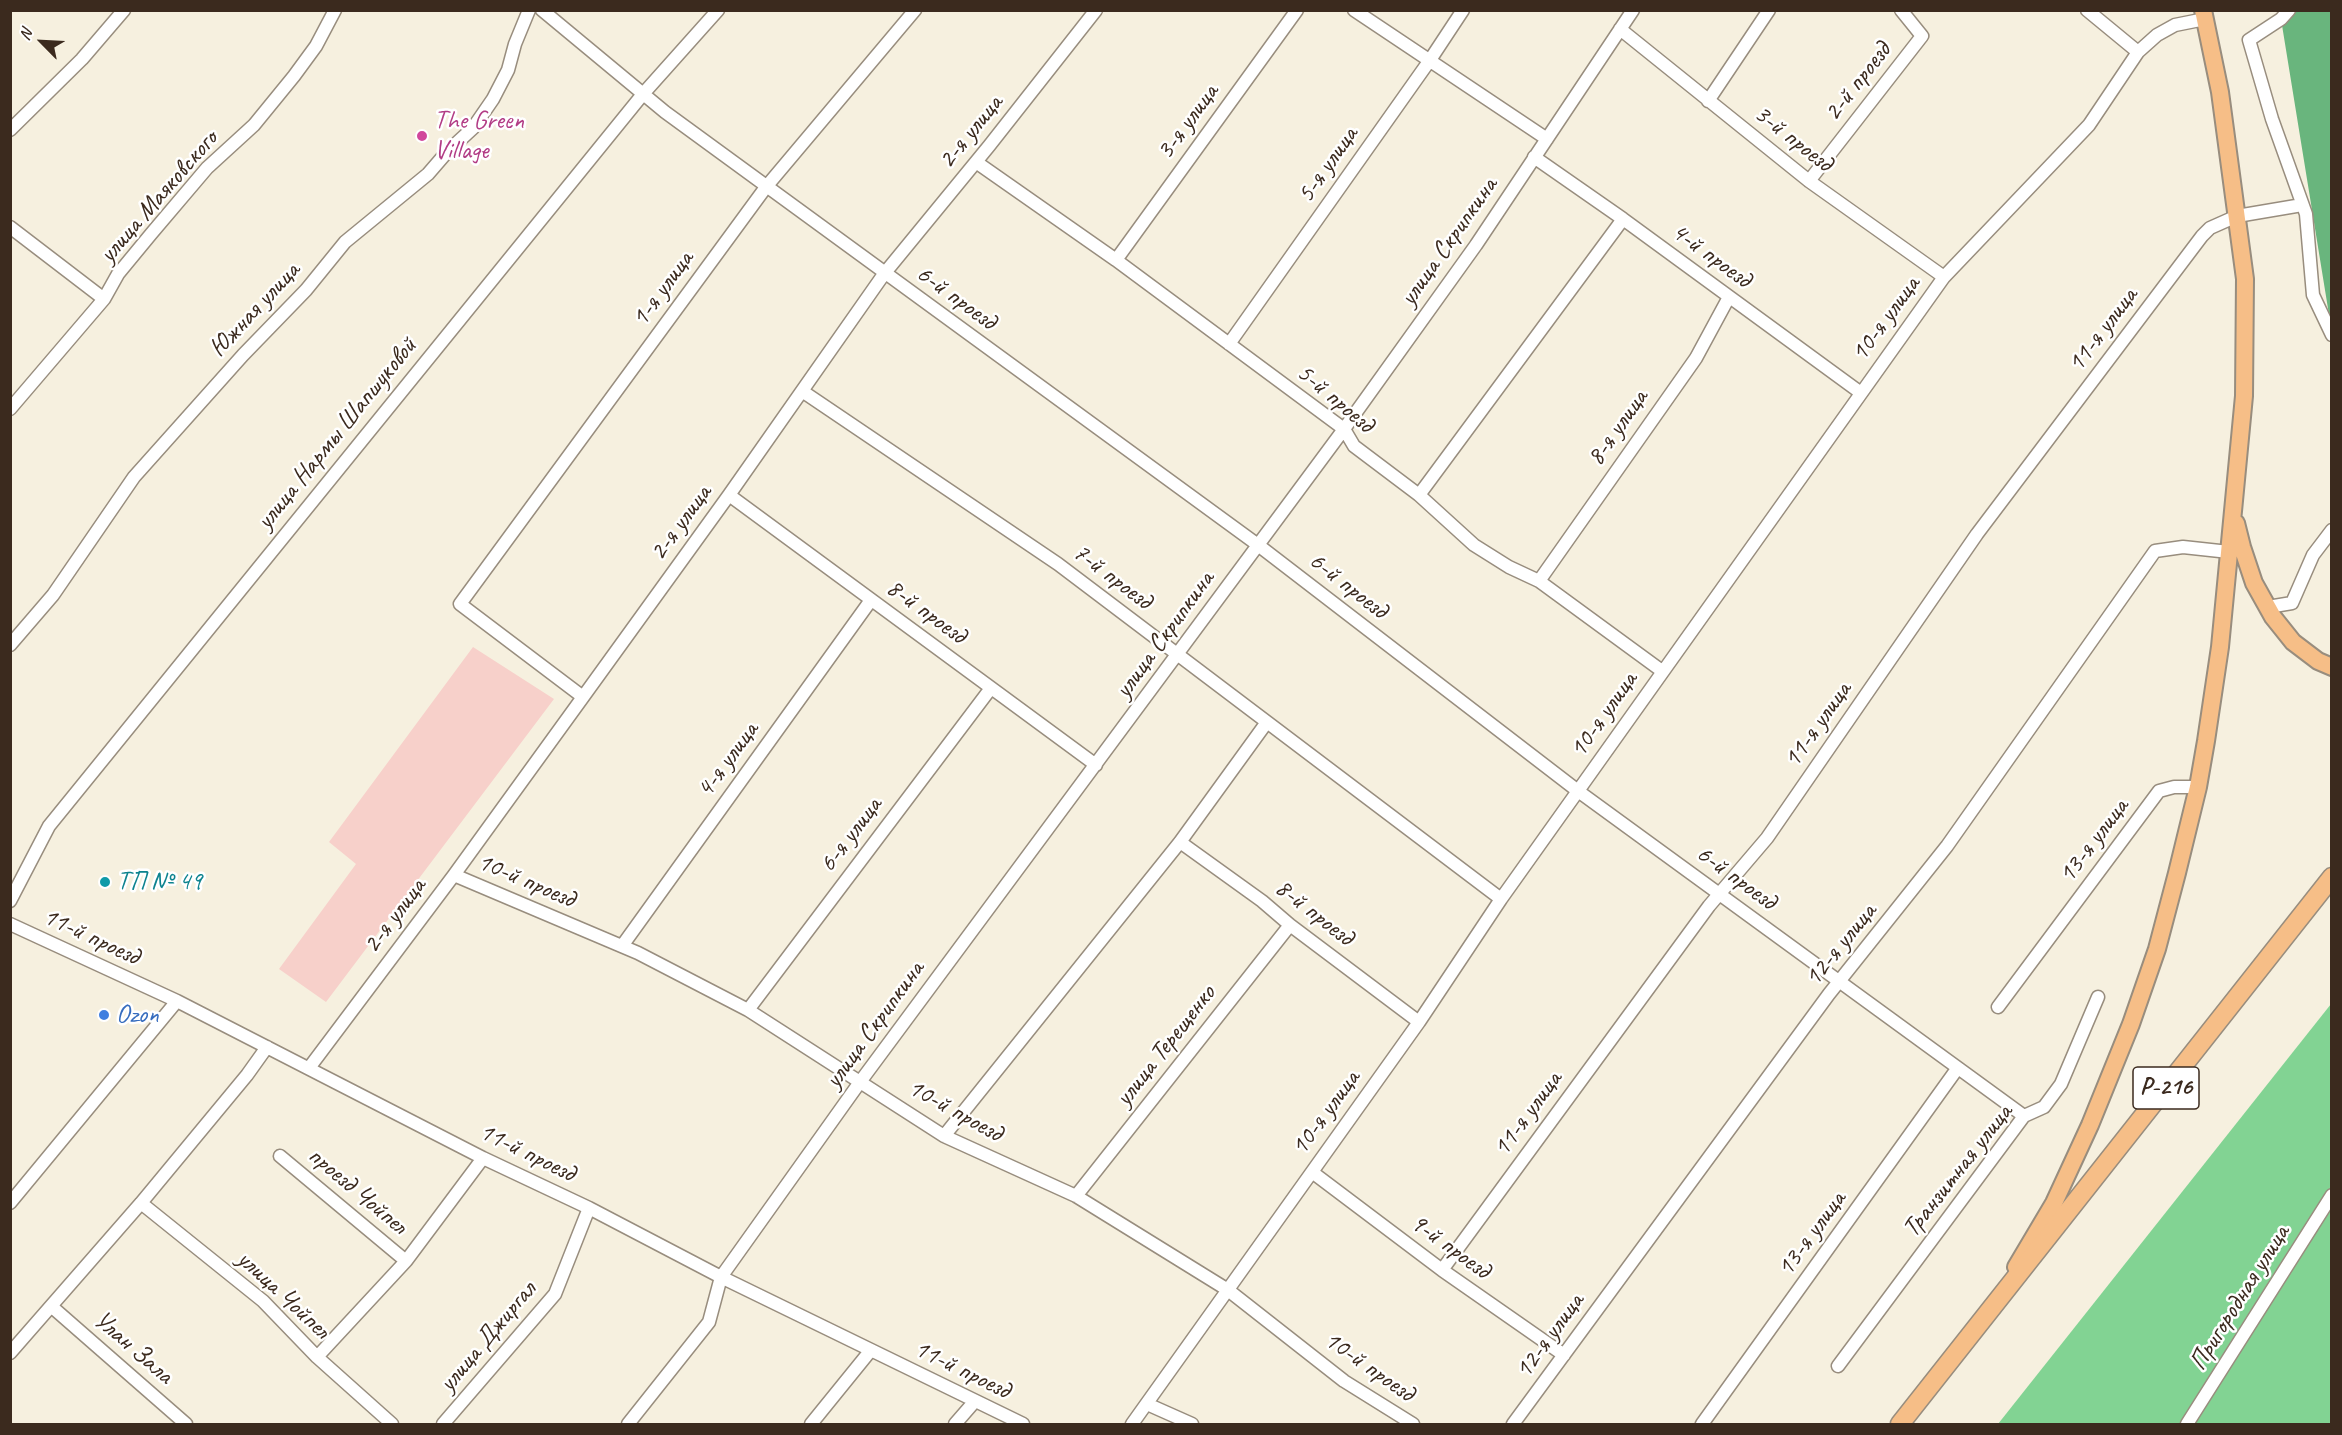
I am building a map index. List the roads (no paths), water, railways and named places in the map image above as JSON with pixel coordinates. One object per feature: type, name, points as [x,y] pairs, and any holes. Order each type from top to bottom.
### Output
[{"type":"highway","name":"Р-216","points":[[1900,1425],[1999,1297],[2256,976],[2331,877]]},
{"type":"main road","points":[[1999,1297],[2054,1203],[2090,1125],[2131,1024],[2157,949],[2198,787],[2220,647],[2234,514],[2244,396],[2245,279],[2220,92],[2204,15]]},
{"type":"main road","points":[[2234,514],[2251,574],[2268,607],[2293,642],[2318,661],[2331,667]]},
{"type":"street","points":[[10,130],[82,59],[124,10]]},
{"type":"street","name":"улица Маяковского","points":[[10,409],[104,299],[118,274],[207,168],[254,124],[294,76],[316,46],[335,10]]},
{"type":"street","name":"Южная улица","points":[[10,645],[53,596],[134,477],[243,355],[306,290],[345,242],[428,174],[447,152],[473,128],[503,80],[529,10]]},
{"type":"street","name":"6-й проезд","points":[[542,10],[665,112],[1258,545],[1578,791],[2024,1116]]},
{"type":"street","name":"улица Нармы Шапшуковой","points":[[10,901],[49,826],[643,94],[718,10]]},
{"type":"street","name":"1-я улица","points":[[583,697],[460,604],[766,187],[915,10]]},
{"type":"street","name":"2-я улица","points":[[309,1068],[454,875],[583,697],[729,495],[884,273],[976,162],[1096,10]]},
{"type":"street","name":"3-я улица","points":[[1116,260],[1297,10]]},
{"type":"street","points":[[1354,10],[1547,139]]},
{"type":"street","name":"5-я улица","points":[[1229,344],[1430,60],[1462,10]]},
{"type":"street","name":"улица Скрипкина","points":[[721,1277],[860,1082],[1344,429],[1476,245],[1633,10]]},
{"type":"street","points":[[1708,101],[1769,10]]},
{"type":"street","name":"2-й проезд","points":[[1809,180],[1922,36],[1901,10]]},
{"type":"street","points":[[2087,10],[2138,52]]},
{"type":"street","points":[[2289,10],[2281,19],[2249,40],[2272,119],[2306,214],[2313,295],[2331,334]]},
{"type":"street","name":"10-я улица","points":[[1132,1425],[1419,1022],[1501,899],[1662,671],[1944,277],[2089,125],[2138,52],[2157,35],[2175,25],[2204,15]]},
{"type":"street","name":"3-й проезд","points":[[1620,29],[1809,180],[1944,277]]},
{"type":"street","name":"4-й проезд","points":[[1534,157],[1623,219],[1861,393]]},
{"type":"street","name":"5-й проезд","points":[[976,162],[1116,260],[1344,429],[1354,446],[1419,495],[1474,545],[1509,567],[1539,581],[1662,671]]},
{"type":"street","name":"11-я улица","points":[[1442,1270],[1719,894],[1767,838],[1977,534],[2202,236],[2210,228],[2237,216],[2302,205]]},
{"type":"street","points":[[1419,495],[1623,219]]},
{"type":"street","points":[[10,227],[104,299]]},
{"type":"street","name":"8-я улица","points":[[1539,581],[1696,358],[1729,297]]},
{"type":"street","name":"7-й проезд","points":[[802,391],[1058,564],[1501,899]]},
{"type":"street","name":"8-й проезд","points":[[729,495],[1096,765]]},
{"type":"street","points":[[2268,607],[2292,603],[2313,555],[2331,530]]},
{"type":"street","name":"12-я улица","points":[[1513,1425],[1839,981],[1947,846],[2155,551],[2183,547],[2229,552]]},
{"type":"street","name":"4-я улица","points":[[622,946],[871,600]]},
{"type":"street","name":"6-я улица","points":[[748,1010],[991,688]]},
{"type":"street","points":[[944,1136],[1180,842],[1267,722]]},
{"type":"street","name":"13-я улица","points":[[1998,1006],[2159,791],[2174,787],[2198,787]]},
{"type":"street","name":"8-й проезд","points":[[1180,842],[1262,900],[1290,925],[1419,1022]]},
{"type":"street","name":"10-й проезд","points":[[454,875],[622,946],[748,1010],[944,1136],[1076,1196],[1228,1290],[1344,1381],[1413,1425]]},
{"type":"street","name":"11-й проезд","points":[[10,924],[177,1001],[483,1158],[589,1208],[721,1277],[1023,1425]]},
{"type":"street","name":"улица Терещенко","points":[[1076,1196],[1290,925]]},
{"type":"street","name":"Транзитная улица","points":[[1838,1366],[2024,1116],[2044,1107],[2061,1084],[2098,997]]},
{"type":"street","points":[[10,1203],[177,1001]]},
{"type":"street","points":[[10,1353],[15,1340],[51,1306],[141,1203],[247,1075],[267,1047]]},
{"type":"street","name":"13-я улица","points":[[1702,1425],[1958,1069]]},
{"type":"street","name":"проезд Чойпел","points":[[280,1156],[406,1261]]},
{"type":"street","name":"проезд Чойпел","points":[[317,1357],[406,1261],[483,1158]]},
{"type":"street","name":"9-й проезд","points":[[1312,1172],[1442,1270],[1564,1355]]},
{"type":"street","name":"Пригородная улица","points":[[2187,1425],[2331,1195]]},
{"type":"street","name":"улица Чойпел","points":[[141,1203],[263,1301],[317,1357],[392,1425]]},
{"type":"street","name":"улица Джиргал","points":[[443,1425],[555,1294],[589,1208]]},
{"type":"street","points":[[628,1425],[709,1322],[721,1277]]},
{"type":"street","name":"Улан Зала","points":[[51,1306],[186,1425]]},
{"type":"street","points":[[811,1425],[871,1350]]},
{"type":"street","points":[[955,1425],[975,1401]]},
{"type":"street","points":[[1147,1404],[1192,1425]]},
{"type":"place","name":"The Green Village","points":[[422,136]]},
{"type":"place","name":"ТП № 49","points":[[105,882]]},
{"type":"place","name":"Ozon","points":[[104,1015]]}]
